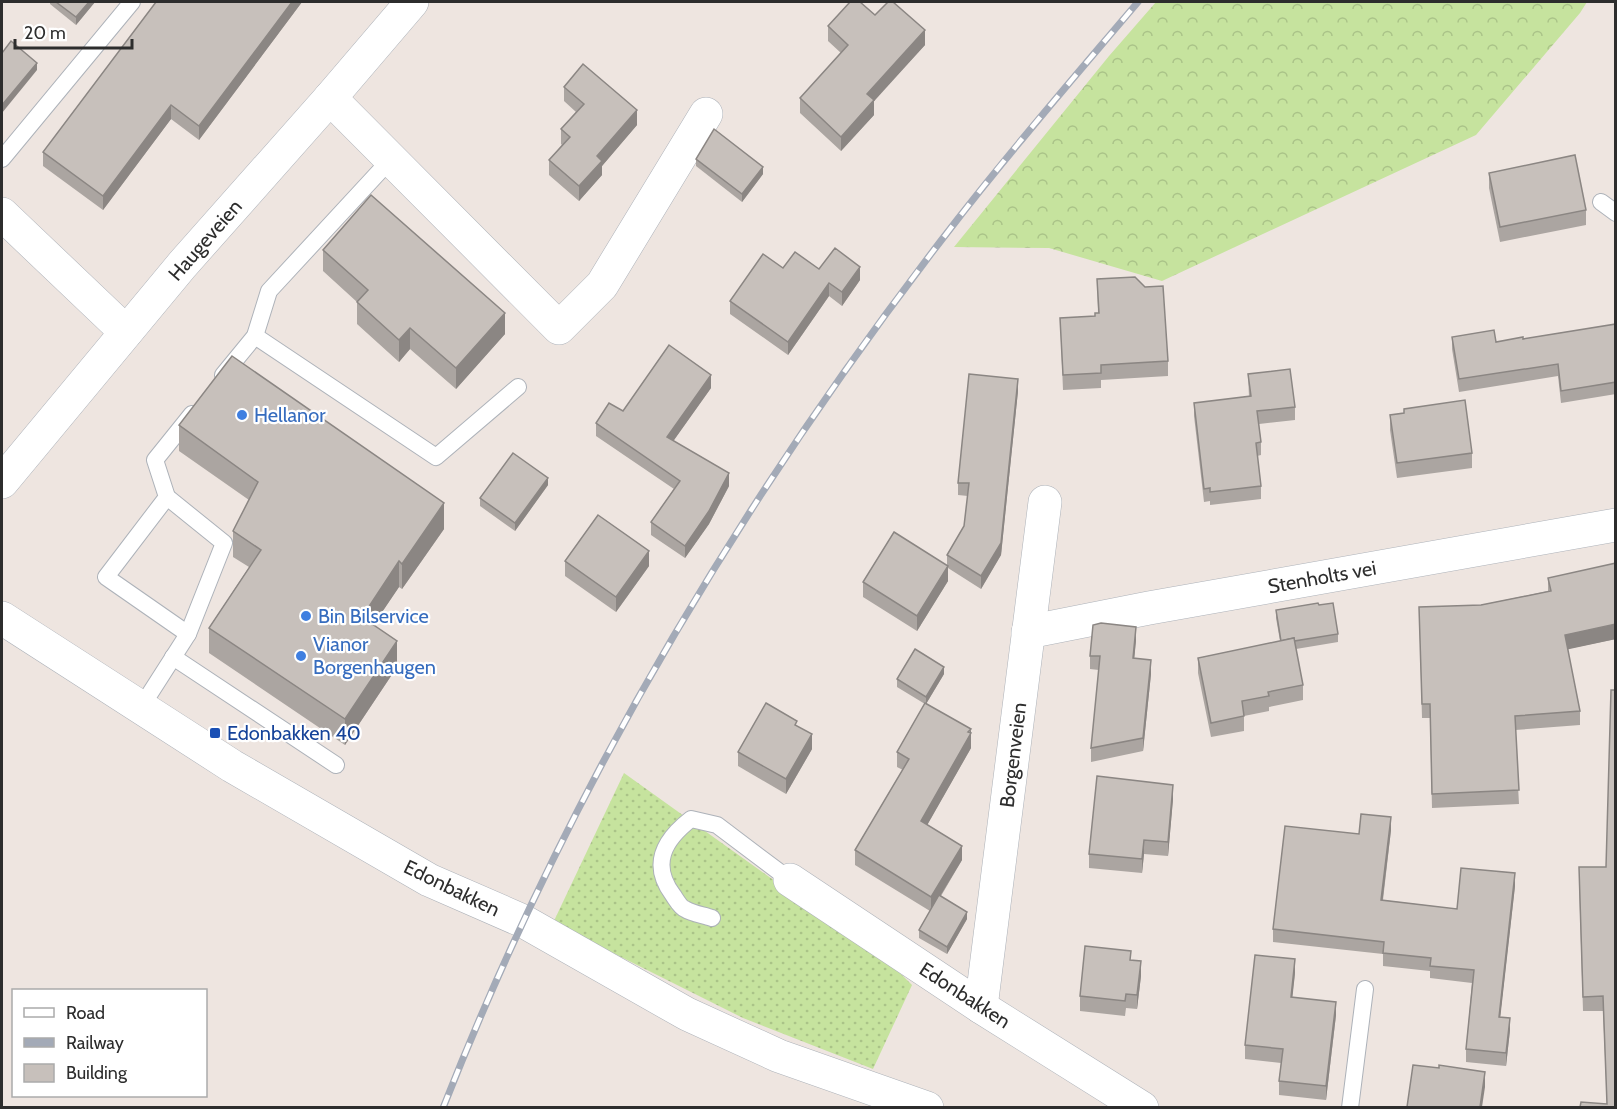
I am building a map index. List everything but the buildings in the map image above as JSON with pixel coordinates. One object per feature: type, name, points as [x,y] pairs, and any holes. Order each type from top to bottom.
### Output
[{"type":"street","name":"Haugeveien","points":[[2,482],[182,265],[412,2]]},
{"type":"street","points":[[330,98],[560,328],[602,285],[706,114]]},
{"type":"street","points":[[2,214],[126,332]]},
{"type":"street","name":"Borgenveien","points":[[981,1007],[1045,502]]},
{"type":"street","name":"Stenholts vei","points":[[1028,632],[1149,608],[1616,525]]},
{"type":"street","name":"Edonbakken","points":[[2,618],[140,709],[232,766],[429,880],[523,921],[687,1014],[779,1056],[927,1107]]},
{"type":"street","name":"Edonbakken","points":[[790,879],[981,1007],[1142,1107]]},
{"type":"lane","points":[[2,159],[132,2]]},
{"type":"lane","points":[[140,709],[188,634],[224,543],[167,497],[155,460],[255,336],[269,291],[391,159]]},
{"type":"lane","points":[[1601,201],[1616,213]]},
{"type":"lane","points":[[255,336],[436,457],[518,387]]},
{"type":"lane","points":[[167,497],[106,577],[188,634]]},
{"type":"lane","points":[[173,657],[336,765]]},
{"type":"lane","points":[[712,918],[683,909],[667,887],[660,868],[666,845],[678,829],[692,819],[717,825],[790,879]]},
{"type":"lane","points":[[1350,1107],[1365,989]]},
{"type":"green space","points":[[1156,2],[1587,2],[1476,135],[1162,281],[1049,248],[954,247],[1109,56]]},
{"type":"green space","points":[[624,773],[891,964],[912,985],[873,1069],[743,1018],[553,923]]},
{"type":"railway","points":[[443,1108],[493,989],[547,872],[605,758],[668,646],[735,536],[805,428],[957,220],[1138,2]]},
{"type":"place","name":"Hellanor","points":[[242,415]]},
{"type":"place","name":"Bin Bilservice","points":[[306,616]]},
{"type":"place","name":"Vianor Borgenhaugen","points":[[301,656]]},
{"type":"place","name":"Edonbakken 40","points":[[215,733]]}]
